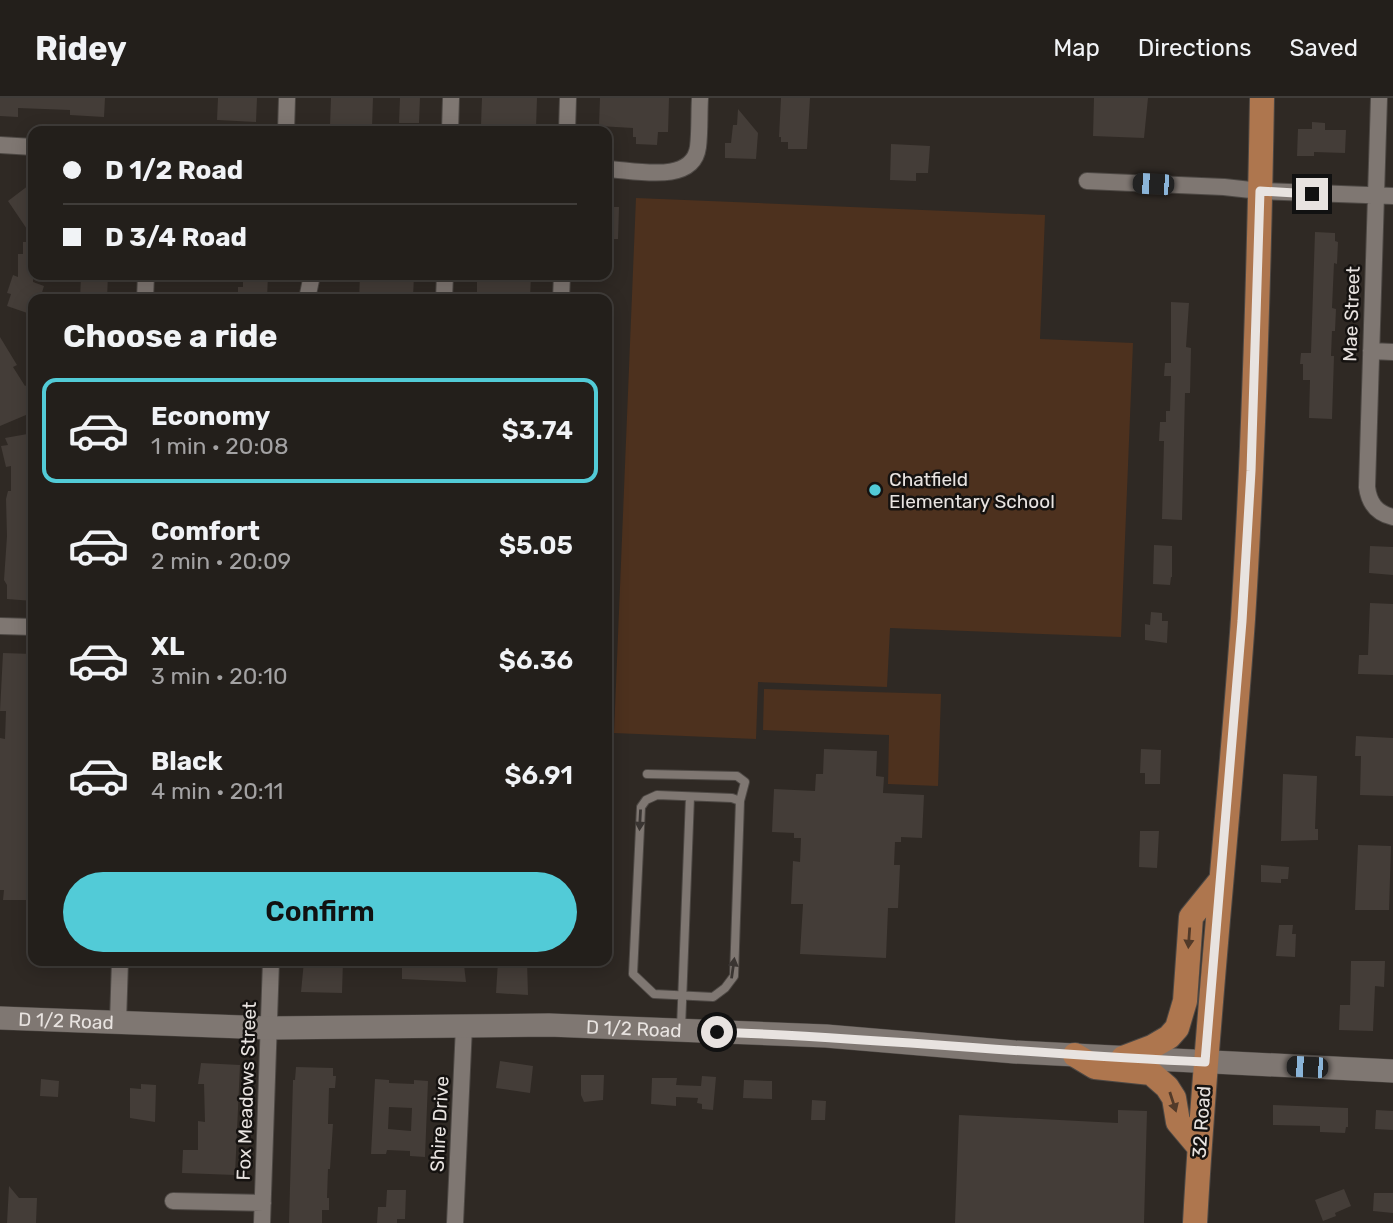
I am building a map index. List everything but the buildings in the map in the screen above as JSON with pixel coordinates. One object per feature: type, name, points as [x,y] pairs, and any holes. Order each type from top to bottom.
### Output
[{"type":"main road","name":"32 Road","points":[[1195,1223],[1205,1062],[1245,580],[1251,471],[1262,98]]},
{"type":"main road","points":[[1123,1058],[1153,1047],[1177,1028],[1185,1001],[1191,917],[1220,880]]},
{"type":"main road","name":"D 1/2 Road","points":[[0,1018],[269,1028],[549,1025],[681,1030],[826,1036],[1123,1058],[1393,1071]]},
{"type":"main road","points":[[1075,1055],[1095,1067],[1151,1073],[1167,1087],[1174,1098],[1178,1122],[1199,1147]]},
{"type":"street","points":[[286,126],[287,98]]},
{"type":"street","points":[[450,126],[451,98]]},
{"type":"street","points":[[567,126],[568,98]]},
{"type":"street","points":[[612,169],[666,172],[682,170],[693,160],[698,148],[700,98]]},
{"type":"street","name":"Mae Street","points":[[1379,98],[1368,498],[1374,508],[1393,517]]},
{"type":"street","points":[[0,145],[28,146]]},
{"type":"street","points":[[1087,181],[1393,196]]},
{"type":"street","points":[[1371,351],[1393,352]]},
{"type":"street","points":[[0,626],[28,627]]},
{"type":"street","points":[[118,1022],[120,966]]},
{"type":"street","name":"Fox Meadows Street","points":[[262,1223],[271,966]]},
{"type":"street","name":"Shire Drive","points":[[455,1223],[464,1026]]},
{"type":"street","points":[[173,1201],[263,1203]]},
{"type":"lane","points":[[647,774],[737,776],[746,782],[740,801],[734,976],[725,988],[713,997],[654,995],[633,974],[641,807],[646,800],[657,795],[732,798],[740,801]]},
{"type":"lane","points":[[681,1030],[690,797]]},
{"type":"shaded area","points":[[636,198],[1045,215],[1040,339],[1133,343],[1121,637],[890,628],[887,687],[758,682],[756,739],[614,733]]},
{"type":"shaded area","points":[[764,689],[941,694],[938,786],[888,784],[889,735],[763,730]]},
{"type":"place","name":"Chatfield Elementary School","points":[[875,490]]},
{"type":"route","points":[[717,1032],[826,1036],[1015,1052],[1205,1062],[1242,621],[1251,471],[1260,191],[1312,194]]}]
